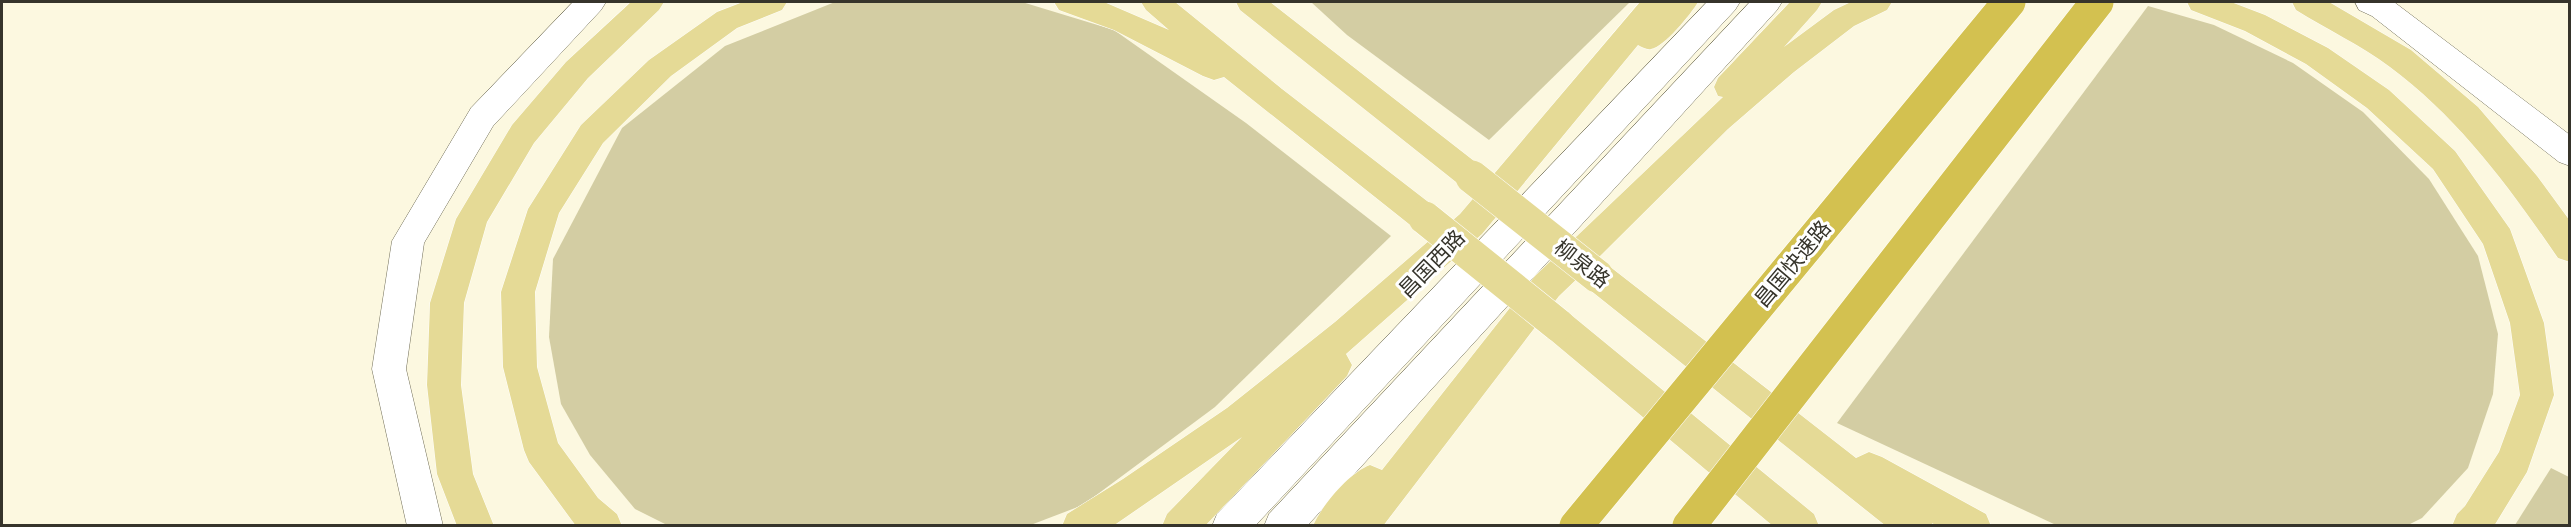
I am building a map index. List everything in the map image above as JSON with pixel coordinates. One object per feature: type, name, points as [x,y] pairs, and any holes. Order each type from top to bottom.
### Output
[{"type":"highway","name":"昌国快速路","points":[[1576,525],[2009,2]]},
{"type":"highway","points":[[1689,525],[2097,2]]},
{"type":"main road","points":[[476,525],[455,474],[444,386],[447,303],[472,219],[523,134],[577,70],[650,2]]},
{"type":"main road","points":[[604,525],[585,510],[542,450],[520,367],[518,292],[544,209],[592,134],[660,68],[728,20],[772,2]]},
{"type":"main road","points":[[1068,2],[1087,6],[1158,38],[1271,98]]},
{"type":"main road","points":[[1156,2],[1271,98],[1558,325],[1801,525]]},
{"type":"main road","name":"柳泉路","points":[[1250,2],[1734,385],[1915,525]]},
{"type":"main road","points":[[1273,2],[1322,60]]},
{"type":"main road","points":[[1080,525],[1136,491],[1239,419],[1347,333],[1471,224],[1657,2]]},
{"type":"main road","name":"昌国西路","points":[[1180,525],[1683,2]]},
{"type":"main road","points":[[1330,525],[1807,2]]},
{"type":"main road","points":[[1360,525],[1548,286],[1725,113],[1783,64],[1844,18],[1877,2]]},
{"type":"main road","points":[[2201,2],[2255,22],[2317,56],[2378,99],[2444,160],[2498,239],[2527,323],[2537,395],[2514,460],[2478,518],[2470,525]]},
{"type":"main road","points":[[2306,2],[2400,58],[2467,116],[2526,185],[2569,246]]},
{"type":"main road","points":[[1734,385],[1828,446],[1973,525]]},
{"type":"main road","points":[[1688,433],[1771,525]]},
{"type":"lane","points":[[425,525],[390,369],[408,241],[482,117],[591,2]]},
{"type":"lane","points":[[1230,525],[1725,2]]},
{"type":"lane","points":[[1282,525],[1767,2]]},
{"type":"lane","points":[[2369,2],[2382,8],[2570,153]]},
{"type":"shaded area","points":[[835,2],[1022,2],[1114,30],[1246,123],[1391,236],[1215,407],[1083,505],[1028,526],[669,526],[635,509],[590,455],[561,404],[549,337],[553,259],[622,128],[725,46]]},
{"type":"shaded area","points":[[1311,2],[1630,2],[1489,140],[1347,35]]},
{"type":"shaded area","points":[[2148,6],[2214,25],[2293,63],[2363,112],[2429,179],[2478,256],[2498,334],[2493,394],[2468,468],[2422,518],[2406,526],[2056,525],[1837,423]]},
{"type":"shaded area","points":[[2551,468],[2569,477],[2569,525],[2515,525]]}]
